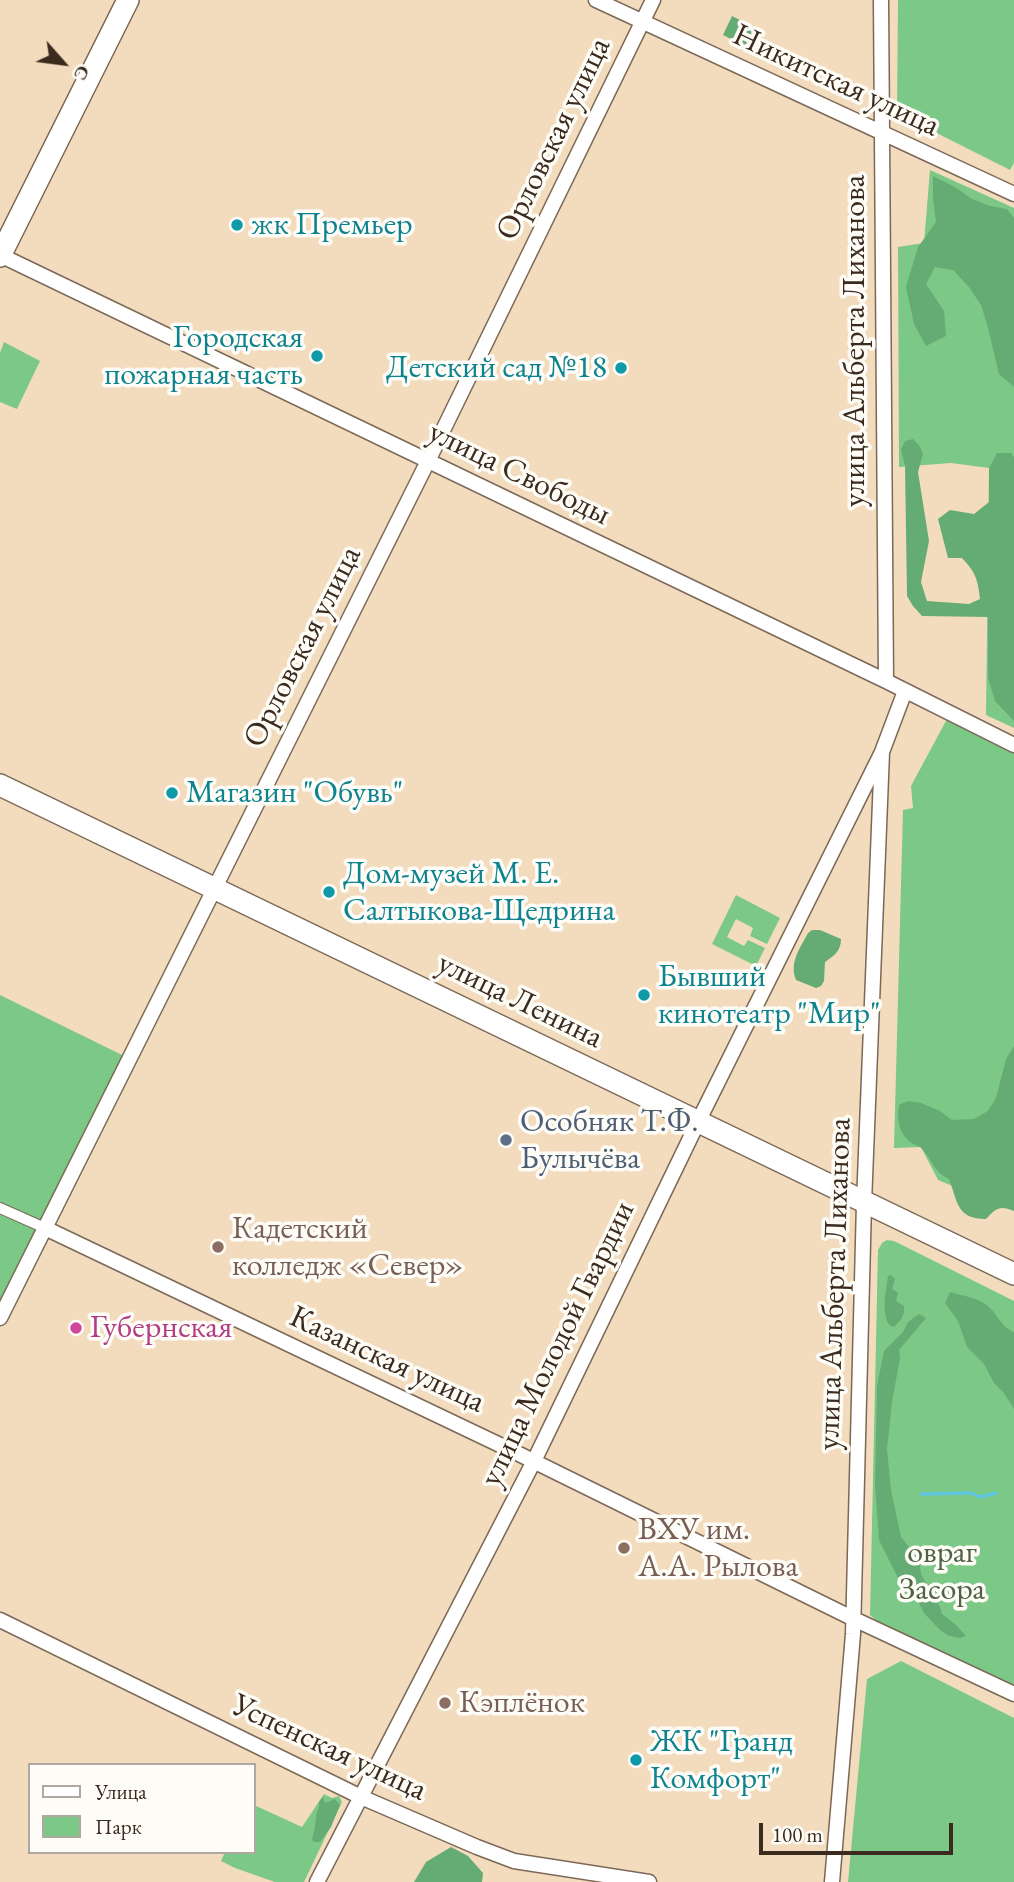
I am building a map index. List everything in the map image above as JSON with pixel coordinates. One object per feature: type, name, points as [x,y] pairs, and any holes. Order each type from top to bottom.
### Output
[{"type":"main road","points":[[0,255],[128,0]]},
{"type":"main road","name":"улица Ленина","points":[[0,785],[1014,1274]]},
{"type":"street","name":"Никитская улица","points":[[596,0],[1014,194]]},
{"type":"street","name":"Орловская улица","points":[[0,1318],[428,461],[653,0]]},
{"type":"street","name":"улица Альберта Лиханова","points":[[881,0],[886,681]]},
{"type":"street","name":"улица Свободы","points":[[0,255],[1014,745]]},
{"type":"street","name":"улица Альберта Лиханова","points":[[832,1882],[854,1619],[864,1203],[882,752],[905,691]]},
{"type":"street","name":"улица Молодой Гвардии","points":[[317,1882],[534,1461],[698,1122],[882,752]]},
{"type":"street","name":"Казанская улица","points":[[0,1208],[534,1461],[854,1619],[1014,1694]]},
{"type":"street","name":"Успенская улица","points":[[0,1620],[361,1797],[477,1847],[514,1861],[649,1882]]},
{"type":"green space","points":[[898,0],[1014,0],[1014,163],[1010,170],[897,113]]},
{"type":"green space","points":[[732,16],[754,27],[745,46],[723,35]]},
{"type":"green space","points":[[930,170],[1014,208],[1014,728],[986,715],[989,468],[951,463],[899,467],[898,247],[924,243]]},
{"type":"green space","points":[[933,176],[972,199],[1007,209],[1014,218],[1014,387],[999,374],[981,305],[953,270],[935,267],[926,284],[944,311],[946,336],[926,346],[914,324],[906,287],[918,247],[936,222]]},
{"type":"green space","points":[[4,342],[40,361],[17,409],[0,402],[0,353]]},
{"type":"green space","points":[[913,439],[923,454],[918,472],[929,541],[921,582],[927,601],[969,604],[980,599],[977,582],[970,568],[962,558],[948,558],[938,519],[950,510],[974,514],[989,502],[989,468],[997,453],[1011,453],[1014,457],[1014,721],[995,701],[988,678],[988,617],[922,616],[907,596],[905,466],[901,450],[905,441]]},
{"type":"green space","points":[[947,719],[1014,752],[1014,1211],[938,1180],[921,1147],[894,1148],[903,810],[913,808],[911,786]]},
{"type":"green space","points":[[736,895],[780,918],[767,944],[750,936],[753,928],[736,919],[727,937],[744,946],[748,940],[765,948],[756,966],[712,944]]},
{"type":"green space","points":[[812,930],[820,930],[841,939],[838,950],[825,962],[824,981],[816,988],[796,980],[794,974],[796,956]]},
{"type":"green space","points":[[0,995],[124,1056],[0,1306]]},
{"type":"green space","points":[[1014,1046],[1014,1211],[1002,1208],[986,1219],[976,1218],[964,1213],[949,1179],[937,1170],[921,1148],[909,1141],[900,1129],[899,1105],[908,1101],[921,1103],[940,1111],[952,1120],[974,1119],[988,1111],[996,1098],[1006,1059]]},
{"type":"green space","name":"овраг Засора","points":[[887,1240],[894,1241],[1014,1301],[1014,1686],[877,1621],[870,1615],[878,1250]]},
{"type":"green space","points":[[891,1275],[895,1279],[892,1289],[898,1293],[896,1301],[904,1306],[902,1318],[894,1327],[889,1325],[885,1308],[888,1276]]},
{"type":"green space","points":[[950,1292],[982,1302],[1014,1332],[1014,1409],[994,1383],[984,1364],[967,1347],[958,1321],[945,1303]]},
{"type":"green space","points":[[919,1314],[926,1318],[899,1350],[887,1449],[891,1490],[901,1537],[919,1560],[921,1574],[942,1614],[966,1636],[960,1638],[949,1636],[940,1630],[924,1613],[918,1601],[900,1582],[879,1540],[875,1485],[877,1386],[884,1351],[903,1332],[908,1322]]},
{"type":"green space","points":[[901,1661],[1014,1718],[1014,1882],[848,1882],[867,1679]]},
{"type":"green space","points":[[324,1794],[332,1798],[339,1796],[342,1802],[304,1882],[275,1882],[221,1861],[224,1854],[256,1854],[256,1806],[302,1827]]},
{"type":"green space","points":[[323,1797],[325,1803],[335,1799],[340,1805],[331,1827],[320,1842],[315,1842],[312,1840],[316,1816]]},
{"type":"green space","points":[[451,1847],[468,1856],[483,1873],[482,1882],[414,1882],[426,1862]]},
{"type":"waterway","points":[[921,1494],[971,1493],[980,1497],[996,1493]]},
{"type":"place","name":"жк Премьер","points":[[237,225]]},
{"type":"place","name":"Городская пожарная часть","points":[[317,356]]},
{"type":"place","name":"Детский сад №18","points":[[621,368]]},
{"type":"place","name":"Магазин \"Обувь\"","points":[[172,793]]},
{"type":"place","name":"Дом-музей М. Е. Салтыкова-Щедрина","points":[[329,892]]},
{"type":"place","name":"Бывший кинотеатр \"Мир\"","points":[[644,995]]},
{"type":"place","name":"Особняк Т.Ф. Булычёва","points":[[506,1140]]},
{"type":"place","name":"Кадетский колледж «Север»","points":[[218,1247]]},
{"type":"place","name":"Губернская","points":[[76,1328]]},
{"type":"place","name":"ВХУ им. А.А. Рылова","points":[[624,1548]]},
{"type":"place","name":"Кэплёнок","points":[[445,1703]]},
{"type":"place","name":"ЖК \"Гранд Комфорт\"","points":[[636,1760]]}]
